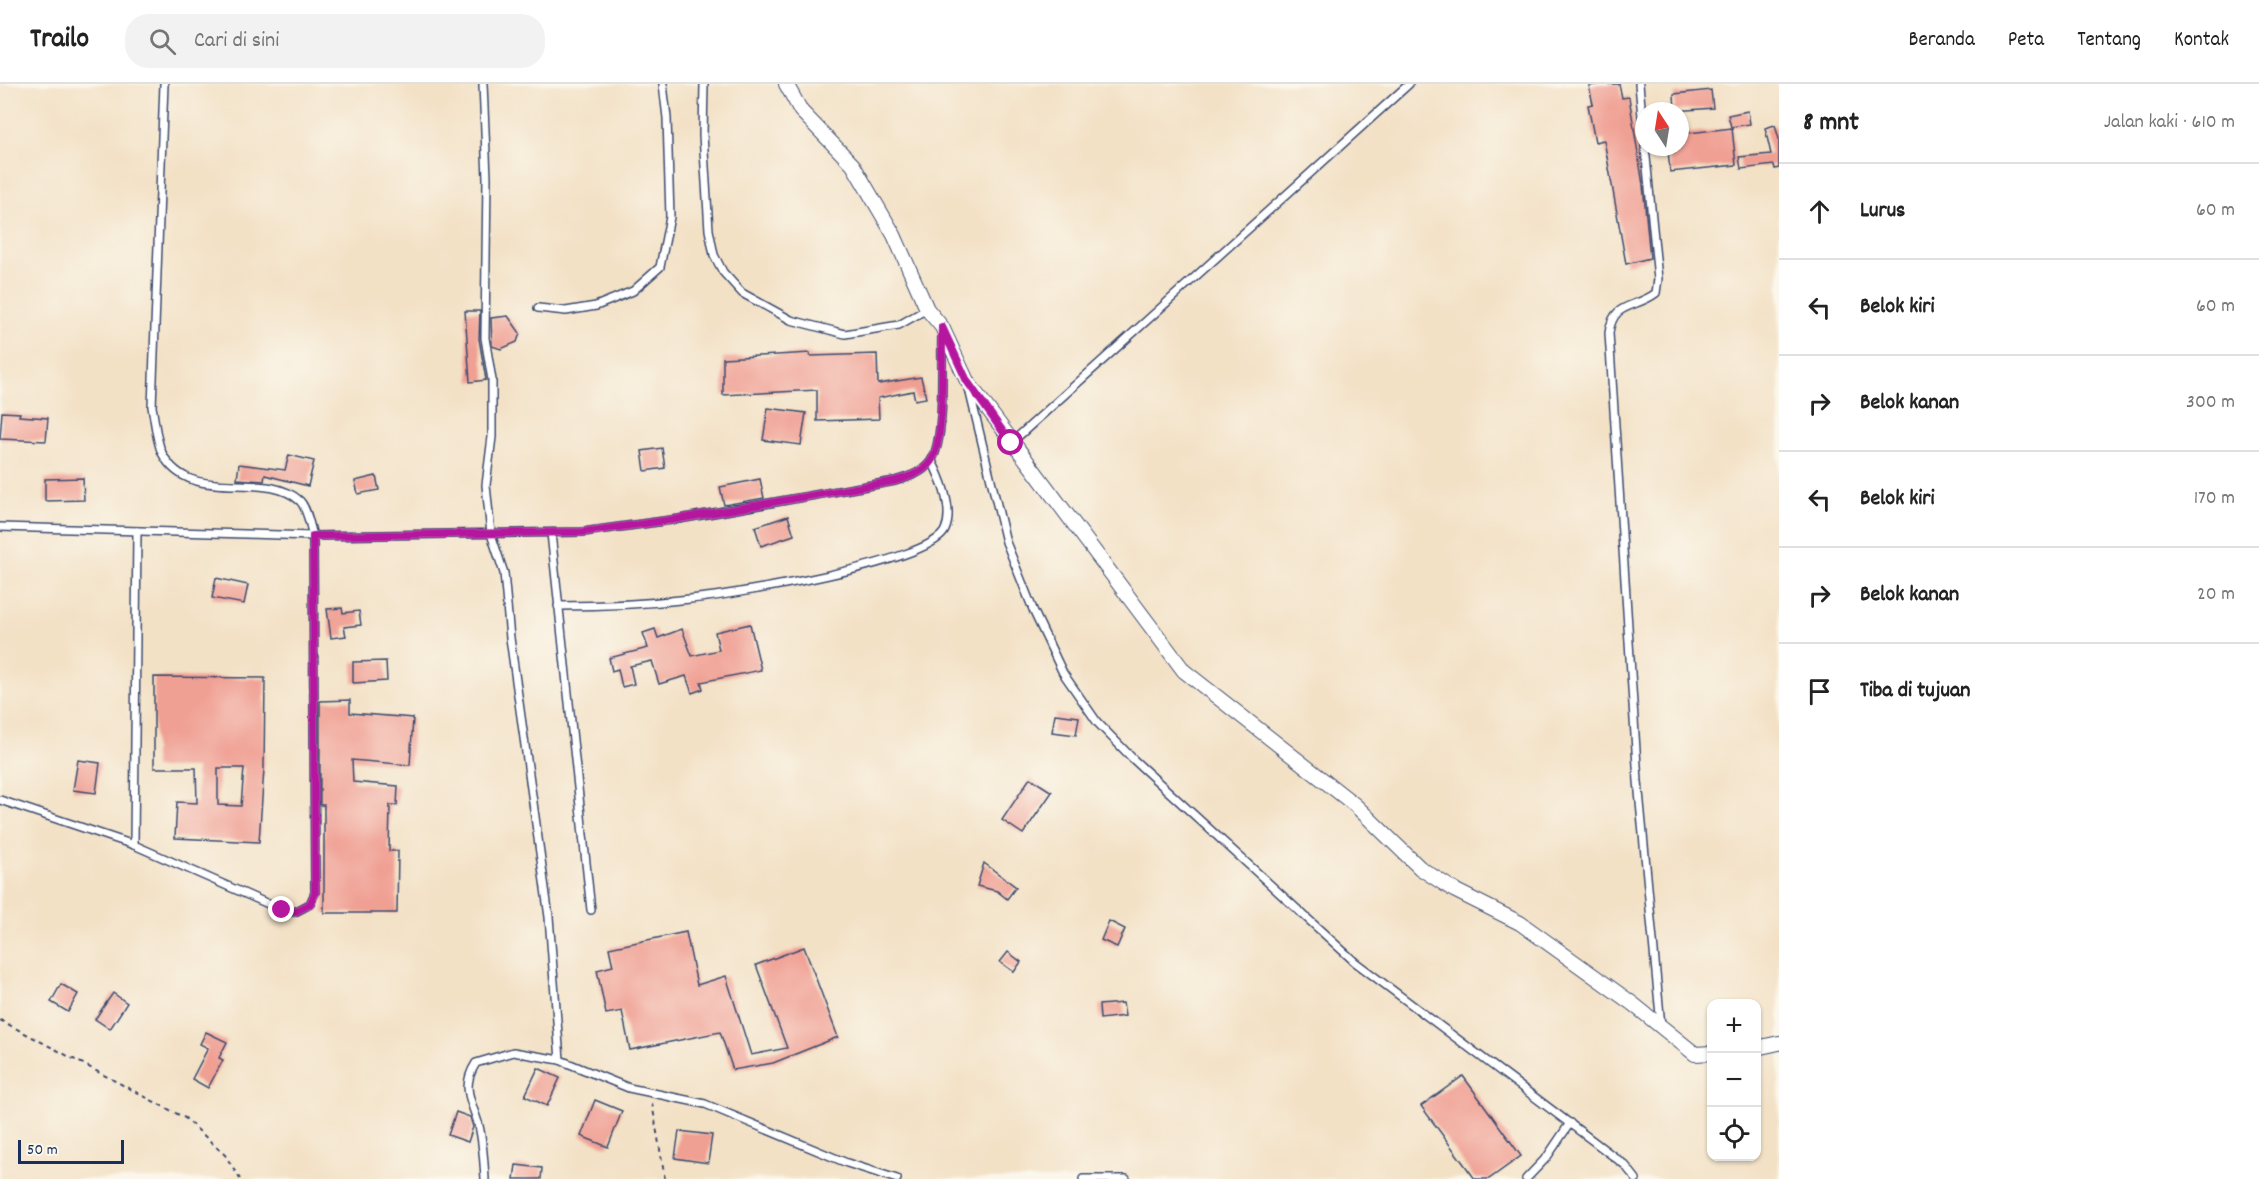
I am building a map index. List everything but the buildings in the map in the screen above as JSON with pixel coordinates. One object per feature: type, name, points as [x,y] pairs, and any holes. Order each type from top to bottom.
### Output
[{"type":"street","points":[[786,84],[801,111],[854,165],[894,235],[927,309],[942,327],[967,381],[1011,443],[1184,671],[1355,805],[1420,868],[1454,890],[1520,923],[1633,1004],[1661,1030],[1695,1054],[1707,1053]]},
{"type":"street","points":[[1761,1047],[1779,1043]]},
{"type":"lane","points":[[0,800],[134,845],[282,910],[295,912],[310,904],[315,893],[313,536],[302,503],[284,490],[203,484],[178,473],[162,453],[152,408],[164,84]]},
{"type":"lane","points":[[483,84],[487,178],[485,338],[492,380],[492,437],[486,484],[490,534],[504,573],[510,638],[549,917],[560,1059]]},
{"type":"lane","points":[[538,308],[566,311],[596,306],[633,291],[660,267],[670,217],[667,118],[663,84]]},
{"type":"lane","points":[[704,84],[703,135],[709,230],[714,255],[723,272],[742,293],[791,320],[845,334],[900,326],[927,309]]},
{"type":"lane","points":[[1011,443],[1409,84]]},
{"type":"lane","points":[[1639,84],[1641,102]]},
{"type":"lane","points":[[1646,156],[1658,279],[1656,293],[1619,309],[1610,318],[1609,333],[1638,781],[1661,1030]]},
{"type":"lane","points":[[0,527],[313,536],[583,532],[678,519],[895,481],[919,472],[932,460],[940,432],[942,327]]},
{"type":"lane","points":[[967,381],[1006,542],[1034,612],[1063,673],[1097,722],[1134,760],[1355,962],[1570,1123],[1624,1165],[1636,1179]]},
{"type":"lane","points":[[558,606],[689,599],[732,593],[855,569],[923,549],[938,540],[945,530],[948,515],[939,476],[932,460]]},
{"type":"lane","points":[[134,845],[137,531]]},
{"type":"lane","points":[[551,533],[591,910]]},
{"type":"lane","points":[[485,1179],[479,1128],[467,1087],[468,1074],[476,1063],[513,1052],[560,1059],[629,1088],[705,1104],[847,1163],[897,1179]]},
{"type":"lane","points":[[1527,1179],[1547,1157],[1570,1123]]},
{"type":"lane","points":[[1083,1179],[1126,1179]]},
{"type":"path","points":[[0,1020],[185,1118],[225,1155],[240,1179]]},
{"type":"path","points":[[650,1091],[665,1179]]},
{"type":"route","points":[[282,910],[295,912],[310,904],[315,893],[313,536],[583,532],[802,499],[895,481],[919,472],[932,460],[940,432],[942,327],[967,381],[1011,443]]}]
